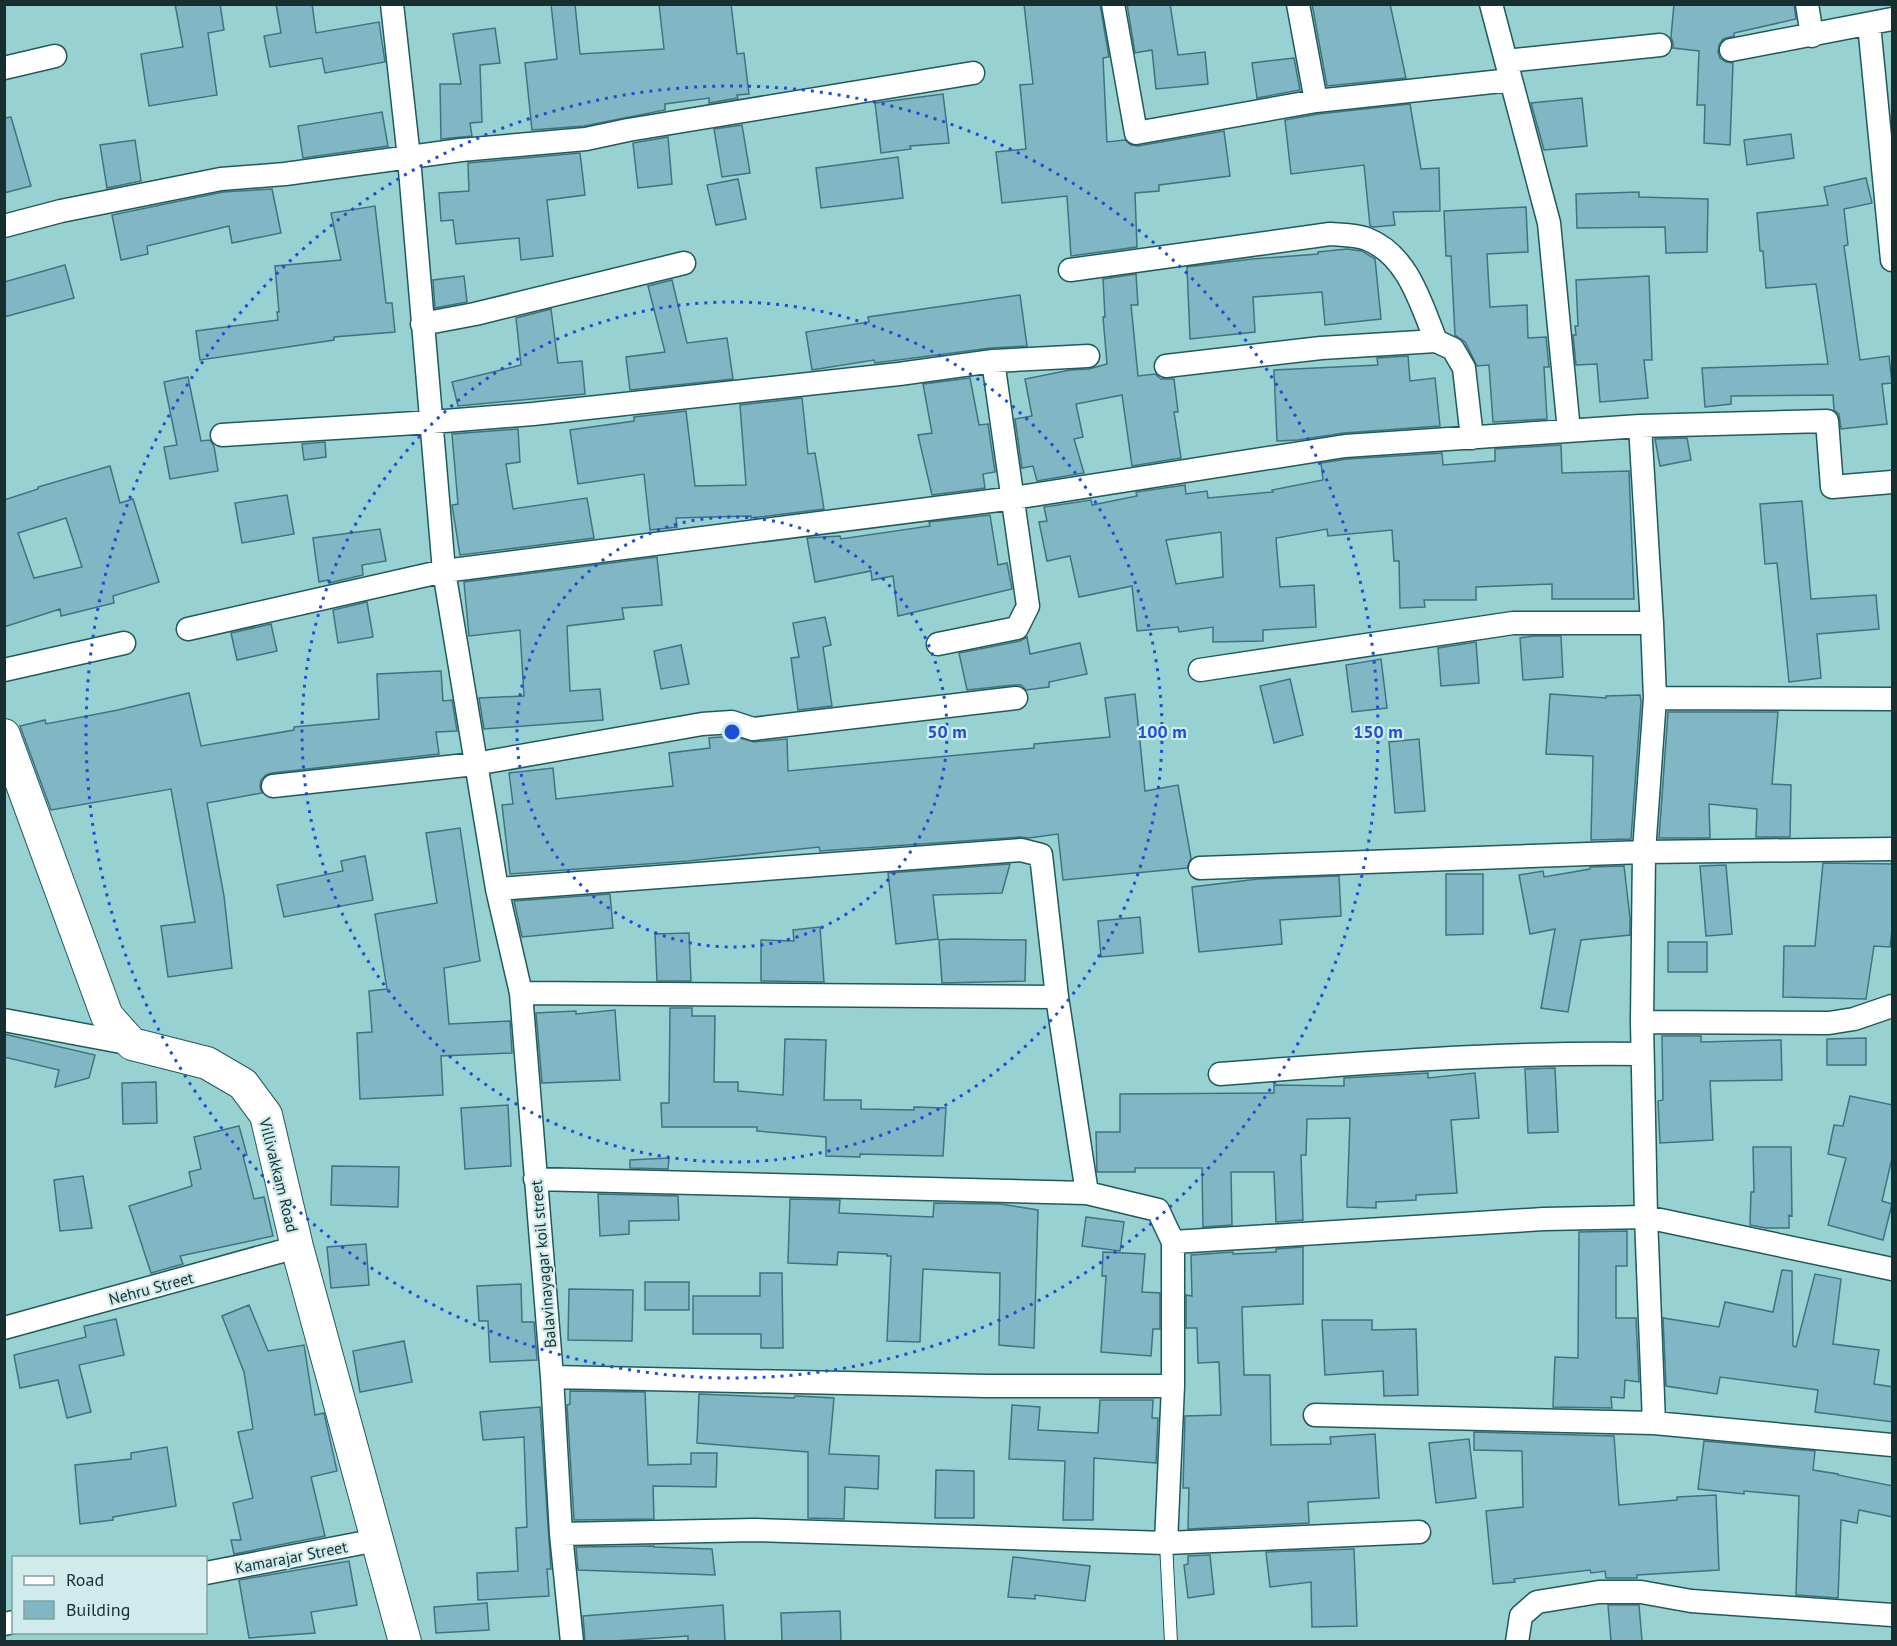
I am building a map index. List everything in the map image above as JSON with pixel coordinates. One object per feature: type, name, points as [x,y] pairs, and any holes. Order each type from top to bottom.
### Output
[{"type":"street","name":"Balavinayagar koil street","points":[[392,4],[409,158],[444,571],[497,889],[521,993],[552,1377],[561,1534],[572,1641]]},
{"type":"street","points":[[1113,4],[1136,133],[1660,45]]},
{"type":"street","points":[[1298,4],[1316,101]]},
{"type":"street","points":[[1491,4],[1550,223],[1569,431]]},
{"type":"street","points":[[1807,4],[1812,36]]},
{"type":"street","points":[[1731,50],[1893,19]]},
{"type":"street","points":[[1869,24],[1893,260]]},
{"type":"street","points":[[4,68],[55,57]]},
{"type":"street","points":[[4,226],[61,211],[221,179],[285,174],[461,150],[586,139],[628,130],[973,73]]},
{"type":"street","points":[[1070,270],[1330,234],[1366,238],[1393,255],[1415,289],[1436,341]]},
{"type":"street","points":[[422,324],[476,314],[684,263]]},
{"type":"street","points":[[1166,366],[1321,348],[1436,341],[1453,349],[1464,368],[1472,438]]},
{"type":"street","points":[[222,435],[432,422],[545,412],[863,378],[993,361],[1088,356]]},
{"type":"street","points":[[938,644],[1017,628],[1028,606],[993,361]]},
{"type":"street","points":[[188,629],[444,571],[1014,498],[1345,446],[1640,426],[1827,421],[1832,487],[1893,482]]},
{"type":"street","points":[[1640,426],[1655,698],[1644,852],[1642,1022],[1646,1217],[1654,1423]]},
{"type":"street","points":[[1200,670],[1513,623],[1652,623]]},
{"type":"street","points":[[4,670],[124,643]]},
{"type":"street","points":[[273,786],[475,764],[702,724],[732,722],[753,729],[1016,698]]},
{"type":"street","points":[[1655,698],[1893,699]]},
{"type":"street","points":[[5,738],[107,1017],[132,1044]]},
{"type":"street","points":[[1200,868],[1644,852],[1893,849]]},
{"type":"street","points":[[497,889],[1021,850],[1041,855],[1057,997],[1087,1193]]},
{"type":"street","points":[[521,993],[1057,997]]},
{"type":"street","points":[[1642,1022],[1829,1023],[1854,1019],[1893,1006]]},
{"type":"street","points":[[4,1020],[132,1044]]},
{"type":"street","name":"Villivakkam Road","points":[[132,1044],[207,1063],[243,1084],[266,1115],[297,1247],[405,1641]]},
{"type":"street","points":[[1220,1074],[1554,1053],[1642,1054]]},
{"type":"street","points":[[535,1179],[1087,1193],[1158,1210],[1173,1242],[1173,1386],[1166,1543]]},
{"type":"street","points":[[1173,1242],[1544,1219],[1646,1217],[1893,1269]]},
{"type":"street","name":"Nehru Street","points":[[4,1328],[297,1247]]},
{"type":"street","points":[[552,1377],[975,1386],[1173,1386]]},
{"type":"street","points":[[1315,1414],[1654,1423],[1893,1445]]},
{"type":"street","points":[[561,1534],[755,1530],[1166,1543],[1419,1532]]},
{"type":"street","name":"Kamarajar Street","points":[[207,1573],[377,1540]]},
{"type":"street","points":[[1517,1641],[1521,1616],[1537,1602],[1599,1592],[1641,1592],[1691,1600],[1893,1615]]},
{"type":"lane","points":[[1166,1543],[1171,1641]]},
{"type":"building","points":[[175,4],[220,4],[224,30],[208,33],[217,95],[149,106],[141,54],[183,47]]},
{"type":"building","points":[[276,4],[312,4],[316,33],[379,22],[385,62],[325,73],[322,58],[270,67],[264,36],[281,33]]},
{"type":"building","points":[[551,4],[575,4],[580,54],[664,49],[659,4],[731,4],[737,54],[744,53],[749,94],[709,103],[709,98],[665,104],[665,110],[584,126],[532,130],[525,63],[557,59]]},
{"type":"building","points":[[1024,4],[1100,4],[1109,57],[1103,58],[1107,142],[1125,140],[1131,145],[1138,146],[1224,131],[1230,176],[1159,185],[1159,191],[1135,193],[1137,247],[1071,256],[1067,196],[1002,203],[996,152],[1026,149],[1020,85],[1033,84]]},
{"type":"building","points":[[1127,4],[1170,4],[1178,55],[1205,52],[1208,84],[1156,89],[1152,50],[1135,53]]},
{"type":"building","points":[[1312,4],[1390,4],[1406,78],[1327,86]]},
{"type":"building","points":[[1674,4],[1794,4],[1796,19],[1734,33],[1734,36],[1723,39],[1719,45],[1720,58],[1733,63],[1730,145],[1704,143],[1705,105],[1697,105],[1699,51],[1673,48],[1671,37]]},
{"type":"building","points":[[495,28],[500,63],[480,65],[482,122],[470,123],[472,136],[441,139],[440,84],[461,84],[453,34]]},
{"type":"building","points":[[1294,58],[1300,90],[1257,98],[1252,63]]},
{"type":"building","points":[[943,94],[949,143],[910,146],[911,149],[881,153],[875,103]]},
{"type":"building","points":[[1582,98],[1587,146],[1544,150],[1531,103]]},
{"type":"building","points":[[1410,104],[1421,169],[1439,168],[1440,211],[1393,212],[1395,225],[1374,227],[1370,226],[1364,165],[1291,174],[1285,120]]},
{"type":"building","points":[[382,112],[388,146],[303,158],[298,126]]},
{"type":"building","points":[[11,117],[31,186],[4,193],[4,118]]},
{"type":"building","points":[[742,125],[750,173],[722,177],[714,129]]},
{"type":"building","points":[[1791,134],[1794,158],[1747,165],[1744,140]]},
{"type":"building","points":[[668,137],[672,184],[638,188],[633,143]]},
{"type":"building","points":[[135,140],[141,181],[107,188],[100,145]]},
{"type":"building","points":[[580,153],[585,195],[547,200],[553,256],[521,260],[519,238],[456,244],[453,220],[441,221],[439,193],[469,191],[468,163]]},
{"type":"building","points":[[898,157],[903,198],[821,208],[816,168]]},
{"type":"building","points":[[1866,178],[1872,203],[1844,209],[1848,245],[1844,246],[1860,360],[1889,356],[1892,383],[1882,384],[1887,424],[1841,429],[1839,414],[1834,410],[1833,395],[1731,396],[1731,404],[1705,407],[1702,368],[1828,364],[1816,284],[1766,288],[1757,213],[1828,205],[1824,187]]},
{"type":"building","points":[[738,179],[746,219],[716,225],[707,185]]},
{"type":"building","points":[[272,189],[281,233],[232,243],[229,226],[147,246],[148,254],[121,260],[112,215],[223,192]]},
{"type":"building","points":[[1639,192],[1639,197],[1708,199],[1707,252],[1666,253],[1665,227],[1577,228],[1576,194]]},
{"type":"building","points":[[375,206],[386,303],[392,303],[395,332],[334,337],[334,340],[200,360],[196,331],[278,320],[275,266],[341,260],[331,213]]},
{"type":"building","points":[[1526,207],[1528,252],[1487,254],[1490,307],[1527,305],[1528,338],[1546,337],[1549,367],[1544,367],[1547,419],[1493,422],[1489,365],[1477,366],[1465,342],[1455,335],[1451,256],[1446,256],[1444,211]]},
{"type":"building","points":[[1347,249],[1362,251],[1375,259],[1381,319],[1325,325],[1322,292],[1253,297],[1255,332],[1190,339],[1187,267]]},
{"type":"building","points":[[65,265],[74,298],[4,317],[4,282]]},
{"type":"building","points":[[1136,274],[1138,305],[1131,305],[1138,376],[1155,374],[1161,379],[1174,379],[1178,412],[1174,412],[1181,458],[1132,466],[1122,395],[1076,404],[1083,437],[1074,439],[1084,473],[1037,481],[1033,466],[1022,468],[1015,419],[1032,416],[1025,379],[1107,364],[1103,279]]},
{"type":"building","points":[[464,276],[467,302],[435,308],[433,280]]},
{"type":"building","points":[[1649,276],[1652,360],[1644,360],[1648,398],[1600,402],[1597,364],[1576,365],[1573,335],[1576,335],[1575,326],[1578,326],[1576,280]]},
{"type":"building","points":[[672,280],[687,343],[727,338],[733,379],[630,390],[626,357],[665,352],[648,286]]},
{"type":"building","points":[[1020,295],[1027,346],[991,348],[875,363],[874,360],[812,370],[806,332],[869,322],[868,317]]},
{"type":"building","points":[[551,309],[558,363],[582,361],[585,394],[458,406],[452,382],[521,365],[516,318]]},
{"type":"building","points":[[1408,356],[1410,381],[1435,378],[1440,426],[1344,433],[1277,441],[1274,370],[1378,365],[1377,358]]},
{"type":"building","points":[[188,377],[201,441],[210,440],[214,446],[218,471],[170,479],[164,447],[177,445],[164,382]]},
{"type":"building","points":[[970,378],[979,425],[988,424],[995,472],[983,474],[985,488],[932,495],[918,435],[932,433],[923,384]]},
{"type":"building","points":[[802,398],[808,454],[815,453],[824,509],[751,518],[751,516],[676,518],[677,527],[650,530],[644,474],[578,484],[570,430],[634,421],[634,417],[686,411],[695,486],[746,485],[740,405]]},
{"type":"building","points":[[518,429],[520,462],[506,464],[513,509],[587,498],[594,538],[460,555],[452,505],[458,504],[452,434]]},
{"type":"building","points":[[1687,438],[1691,460],[1660,466],[1655,439]]},
{"type":"building","points":[[325,442],[326,457],[304,460],[302,444]]},
{"type":"building","points":[[1561,445],[1562,473],[1629,471],[1634,599],[1552,599],[1552,584],[1476,587],[1476,600],[1424,600],[1425,607],[1400,608],[1399,561],[1394,561],[1392,530],[1328,536],[1327,529],[1276,538],[1280,587],[1314,585],[1316,627],[1263,630],[1263,641],[1213,642],[1213,627],[1179,632],[1178,627],[1137,631],[1132,586],[1079,597],[1070,556],[1047,561],[1039,522],[1047,521],[1044,507],[1091,500],[1092,505],[1137,496],[1136,492],[1185,485],[1186,494],[1207,491],[1208,498],[1273,492],[1272,490],[1323,480],[1321,463],[1347,459],[1442,453],[1443,465],[1495,461],[1495,449]],"holes":[[[1221,532],[1223,577],[1176,584],[1166,540]]]},
{"type":"building","points":[[110,466],[120,503],[133,499],[159,582],[113,596],[114,603],[61,616],[60,609],[4,627],[4,500],[38,489],[38,487]],"holes":[[[66,518],[82,567],[34,578],[18,533]]]},
{"type":"building","points":[[287,495],[294,534],[242,543],[235,503]]},
{"type":"building","points":[[1802,501],[1811,599],[1876,595],[1879,629],[1817,634],[1821,678],[1789,682],[1777,563],[1765,564],[1760,504]]},
{"type":"building","points":[[990,515],[998,565],[1007,563],[1012,589],[898,616],[893,576],[872,580],[871,571],[815,582],[807,538],[840,536],[841,539],[930,526],[929,522]]},
{"type":"building","points":[[380,529],[386,561],[362,565],[363,575],[329,583],[328,580],[319,582],[313,538]]},
{"type":"building","points":[[657,557],[662,605],[622,608],[624,619],[567,626],[570,691],[600,689],[603,720],[484,729],[479,698],[524,696],[520,630],[469,636],[464,582]]},
{"type":"building","points":[[367,602],[373,637],[338,643],[333,610]]},
{"type":"building","points":[[825,617],[831,645],[823,647],[832,706],[798,710],[791,658],[799,657],[793,623]]},
{"type":"building","points":[[271,624],[277,651],[237,660],[231,633]]},
{"type":"building","points":[[1561,636],[1563,677],[1523,680],[1520,638]]},
{"type":"building","points":[[1027,637],[1030,654],[1080,643],[1087,674],[1049,682],[1049,687],[1026,690],[1021,685],[1014,685],[967,690],[959,653],[1020,641]]},
{"type":"building","points":[[1476,642],[1479,683],[1441,686],[1438,648]]},
{"type":"building","points":[[681,645],[689,684],[661,689],[654,651]]},
{"type":"building","points":[[1381,659],[1387,708],[1352,712],[1346,665]]},
{"type":"building","points":[[441,671],[443,701],[452,700],[457,731],[436,732],[439,754],[272,773],[261,780],[262,793],[207,803],[224,896],[232,968],[168,977],[161,926],[195,922],[171,789],[51,810],[20,726],[45,720],[46,724],[118,710],[189,693],[201,746],[294,730],[294,727],[379,719],[377,674]]},
{"type":"building","points":[[1290,679],[1303,735],[1274,743],[1260,686]]},
{"type":"building","points":[[1135,694],[1145,791],[1178,785],[1191,858],[1187,868],[1063,880],[1058,834],[1029,838],[820,851],[819,847],[688,861],[510,874],[502,805],[513,804],[509,773],[553,768],[556,799],[673,786],[669,753],[710,748],[709,738],[733,736],[754,742],[787,739],[788,771],[1034,748],[1034,744],[1110,737],[1105,698]]},
{"type":"building","points":[[1550,694],[1606,698],[1606,696],[1640,695],[1631,839],[1591,840],[1593,756],[1546,754]]},
{"type":"building","points":[[1668,712],[1778,712],[1772,784],[1791,785],[1790,837],[1756,837],[1757,809],[1709,804],[1710,838],[1659,838]]},
{"type":"building","points":[[1419,739],[1425,811],[1395,813],[1389,742]]},
{"type":"building","points":[[460,828],[480,961],[444,968],[449,1024],[510,1021],[512,1053],[441,1056],[443,1095],[360,1099],[357,1033],[372,1032],[369,991],[387,989],[375,914],[437,903],[426,833]]},
{"type":"building","points":[[365,856],[373,900],[284,917],[277,885],[343,871],[341,861]]},
{"type":"building","points":[[1823,863],[1893,864],[1893,922],[1890,947],[1874,946],[1866,999],[1783,997],[1784,946],[1815,946]]},
{"type":"building","points":[[1010,864],[1002,893],[933,895],[938,939],[896,944],[888,873]]},
{"type":"building","points":[[1726,865],[1732,934],[1706,936],[1700,866]]},
{"type":"building","points":[[1624,866],[1630,935],[1581,940],[1568,1012],[1541,1008],[1555,929],[1530,934],[1519,875],[1543,871],[1544,877],[1590,869],[1590,867]]},
{"type":"building","points":[[1446,874],[1483,874],[1483,934],[1446,935]]},
{"type":"building","points":[[1339,876],[1341,916],[1280,920],[1282,944],[1199,952],[1192,887],[1258,879]]},
{"type":"building","points":[[610,894],[613,928],[522,937],[514,901]]},
{"type":"building","points":[[1140,917],[1143,953],[1101,957],[1098,921]]},
{"type":"building","points":[[820,927],[824,982],[761,981],[761,940],[794,941],[793,930]]},
{"type":"building","points":[[689,933],[691,981],[657,981],[655,934]]},
{"type":"building","points":[[939,940],[1026,940],[1025,981],[942,983]]},
{"type":"building","points":[[1668,942],[1707,942],[1707,972],[1668,972]]},
{"type":"building","points":[[670,1008],[692,1008],[692,1016],[715,1016],[714,1082],[738,1082],[738,1091],[783,1095],[785,1039],[826,1040],[824,1100],[861,1100],[861,1109],[946,1108],[943,1156],[860,1154],[860,1157],[826,1156],[826,1137],[757,1131],[757,1127],[662,1127],[661,1103],[669,1103]]},
{"type":"building","points":[[615,1010],[620,1080],[542,1083],[536,1013],[576,1011],[576,1014]]},
{"type":"building","points":[[4,1034],[95,1055],[89,1078],[55,1087],[59,1070],[4,1057]]},
{"type":"building","points":[[1662,1036],[1701,1036],[1701,1042],[1781,1040],[1782,1080],[1710,1081],[1713,1140],[1660,1143],[1658,1101],[1663,1100]]},
{"type":"building","points":[[1866,1038],[1866,1065],[1827,1065],[1827,1039]]},
{"type":"building","points":[[1555,1068],[1558,1132],[1528,1133],[1525,1069]]},
{"type":"building","points":[[1428,1073],[1428,1078],[1475,1073],[1479,1118],[1451,1120],[1457,1193],[1416,1195],[1416,1200],[1376,1202],[1376,1208],[1347,1207],[1350,1118],[1307,1119],[1306,1155],[1301,1155],[1303,1220],[1276,1222],[1274,1172],[1231,1172],[1232,1225],[1203,1227],[1202,1168],[1135,1168],[1135,1172],[1097,1172],[1096,1132],[1120,1132],[1120,1094],[1274,1093],[1274,1085],[1344,1086],[1344,1078]]},
{"type":"building","points":[[156,1082],[157,1123],[123,1124],[122,1083]]},
{"type":"building","points":[[1850,1096],[1893,1105],[1893,1154],[1882,1201],[1892,1204],[1883,1240],[1828,1225],[1846,1158],[1828,1154],[1834,1125],[1843,1126]]},
{"type":"building","points":[[508,1105],[511,1166],[465,1169],[461,1108]]},
{"type":"building","points":[[239,1126],[247,1155],[243,1156],[254,1199],[264,1197],[273,1236],[180,1256],[183,1264],[151,1273],[129,1206],[192,1186],[189,1172],[201,1169],[194,1137]]},
{"type":"building","points":[[1753,1147],[1791,1147],[1792,1216],[1789,1215],[1789,1228],[1750,1225],[1751,1192],[1754,1192]]},
{"type":"building","points":[[669,1158],[668,1169],[630,1168],[630,1160]]},
{"type":"building","points":[[332,1166],[399,1167],[398,1207],[331,1205]]},
{"type":"building","points":[[83,1176],[92,1228],[60,1231],[54,1180]]},
{"type":"building","points":[[598,1194],[678,1196],[679,1220],[629,1221],[629,1234],[600,1236]]},
{"type":"building","points":[[790,1199],[840,1200],[839,1213],[933,1217],[934,1203],[1000,1204],[1038,1210],[1034,1348],[999,1345],[1000,1273],[923,1269],[920,1342],[887,1341],[891,1256],[838,1252],[837,1265],[788,1263]]},
{"type":"building","points":[[1086,1217],[1124,1222],[1120,1251],[1082,1246]]},
{"type":"building","points":[[1627,1231],[1627,1266],[1616,1266],[1616,1318],[1636,1318],[1639,1382],[1625,1380],[1624,1398],[1611,1397],[1612,1408],[1553,1407],[1555,1357],[1578,1358],[1579,1232]]},
{"type":"building","points":[[366,1244],[369,1285],[331,1288],[327,1247]]},
{"type":"building","points":[[1303,1247],[1303,1304],[1242,1307],[1244,1375],[1270,1375],[1271,1445],[1331,1444],[1330,1437],[1375,1434],[1379,1498],[1308,1502],[1309,1523],[1188,1529],[1189,1488],[1183,1488],[1185,1416],[1221,1415],[1219,1362],[1198,1363],[1197,1328],[1186,1328],[1186,1295],[1192,1296],[1191,1255],[1276,1252],[1276,1249]]},
{"type":"building","points":[[1103,1252],[1145,1254],[1142,1292],[1160,1293],[1160,1329],[1153,1329],[1151,1356],[1101,1352],[1106,1276],[1102,1276]]},
{"type":"building","points":[[1782,1270],[1792,1271],[1793,1346],[1796,1347],[1815,1274],[1841,1279],[1833,1344],[1879,1350],[1874,1384],[1893,1387],[1893,1422],[1815,1412],[1818,1390],[1720,1377],[1717,1394],[1666,1386],[1663,1318],[1719,1327],[1725,1302],[1773,1312]]},
{"type":"building","points":[[760,1273],[782,1273],[783,1348],[761,1348],[761,1334],[693,1334],[693,1296],[760,1296]]},
{"type":"building","points":[[645,1282],[689,1282],[689,1310],[645,1310]]},
{"type":"building","points":[[521,1284],[522,1322],[534,1322],[537,1360],[490,1362],[488,1321],[479,1321],[477,1286]]},
{"type":"building","points":[[569,1289],[633,1290],[632,1341],[568,1340]]},
{"type":"building","points":[[249,1305],[268,1351],[304,1345],[315,1415],[324,1413],[337,1471],[311,1477],[325,1536],[234,1554],[231,1540],[241,1540],[233,1503],[253,1498],[238,1432],[253,1429],[244,1372],[222,1316]]},
{"type":"building","points":[[116,1319],[124,1355],[79,1365],[91,1412],[67,1418],[58,1380],[20,1388],[14,1355],[86,1337],[84,1326]]},
{"type":"building","points":[[1322,1320],[1372,1320],[1372,1330],[1416,1329],[1418,1395],[1384,1396],[1383,1371],[1325,1375]]},
{"type":"building","points":[[404,1341],[412,1382],[360,1392],[353,1351]]},
{"type":"building","points":[[570,1391],[645,1392],[648,1465],[691,1464],[691,1453],[717,1453],[716,1487],[653,1486],[654,1519],[574,1520],[567,1405],[570,1404]]},
{"type":"building","points":[[699,1394],[834,1398],[829,1454],[879,1456],[878,1489],[845,1487],[844,1519],[808,1518],[808,1452],[697,1443]]},
{"type":"building","points":[[1100,1400],[1153,1400],[1152,1418],[1158,1418],[1156,1463],[1094,1458],[1093,1520],[1063,1520],[1065,1461],[1009,1459],[1012,1405],[1040,1407],[1038,1430],[1098,1433]]},
{"type":"building","points":[[540,1407],[551,1569],[547,1569],[549,1596],[478,1600],[477,1573],[518,1571],[516,1528],[527,1527],[524,1437],[483,1440],[480,1412]]},
{"type":"building","points":[[1474,1432],[1614,1436],[1619,1505],[1677,1500],[1677,1497],[1716,1495],[1719,1570],[1637,1575],[1637,1578],[1606,1578],[1605,1571],[1591,1573],[1590,1570],[1514,1579],[1515,1582],[1493,1584],[1486,1511],[1523,1507],[1522,1451],[1474,1450]]},
{"type":"building","points":[[1469,1439],[1476,1498],[1436,1503],[1429,1443]]},
{"type":"building","points":[[1704,1441],[1815,1451],[1813,1470],[1893,1486],[1893,1517],[1859,1510],[1857,1523],[1841,1520],[1838,1598],[1796,1595],[1799,1496],[1744,1491],[1744,1494],[1698,1489]]},
{"type":"building","points":[[167,1447],[176,1506],[113,1517],[113,1520],[80,1524],[75,1465],[131,1459],[131,1453]]},
{"type":"building","points":[[936,1470],[974,1471],[974,1518],[935,1518]]},
{"type":"building","points":[[654,1546],[712,1549],[715,1575],[578,1570],[576,1547]]},
{"type":"building","points":[[1354,1549],[1357,1626],[1312,1627],[1311,1582],[1270,1587],[1266,1552]]},
{"type":"building","points":[[1210,1555],[1214,1594],[1188,1598],[1184,1565],[1188,1564],[1188,1556]]},
{"type":"building","points":[[1013,1557],[1090,1566],[1085,1601],[1035,1595],[1035,1599],[1008,1597]]},
{"type":"building","points":[[349,1561],[357,1605],[311,1612],[315,1633],[249,1638],[239,1580]]},
{"type":"building","points":[[487,1603],[489,1630],[436,1633],[434,1607]]},
{"type":"building","points":[[723,1605],[725,1641],[688,1641],[688,1636],[585,1641],[583,1616]]},
{"type":"building","points":[[1608,1605],[1639,1605],[1642,1641],[1611,1641]]},
{"type":"building","points":[[840,1611],[841,1641],[782,1641],[781,1613]]}]
